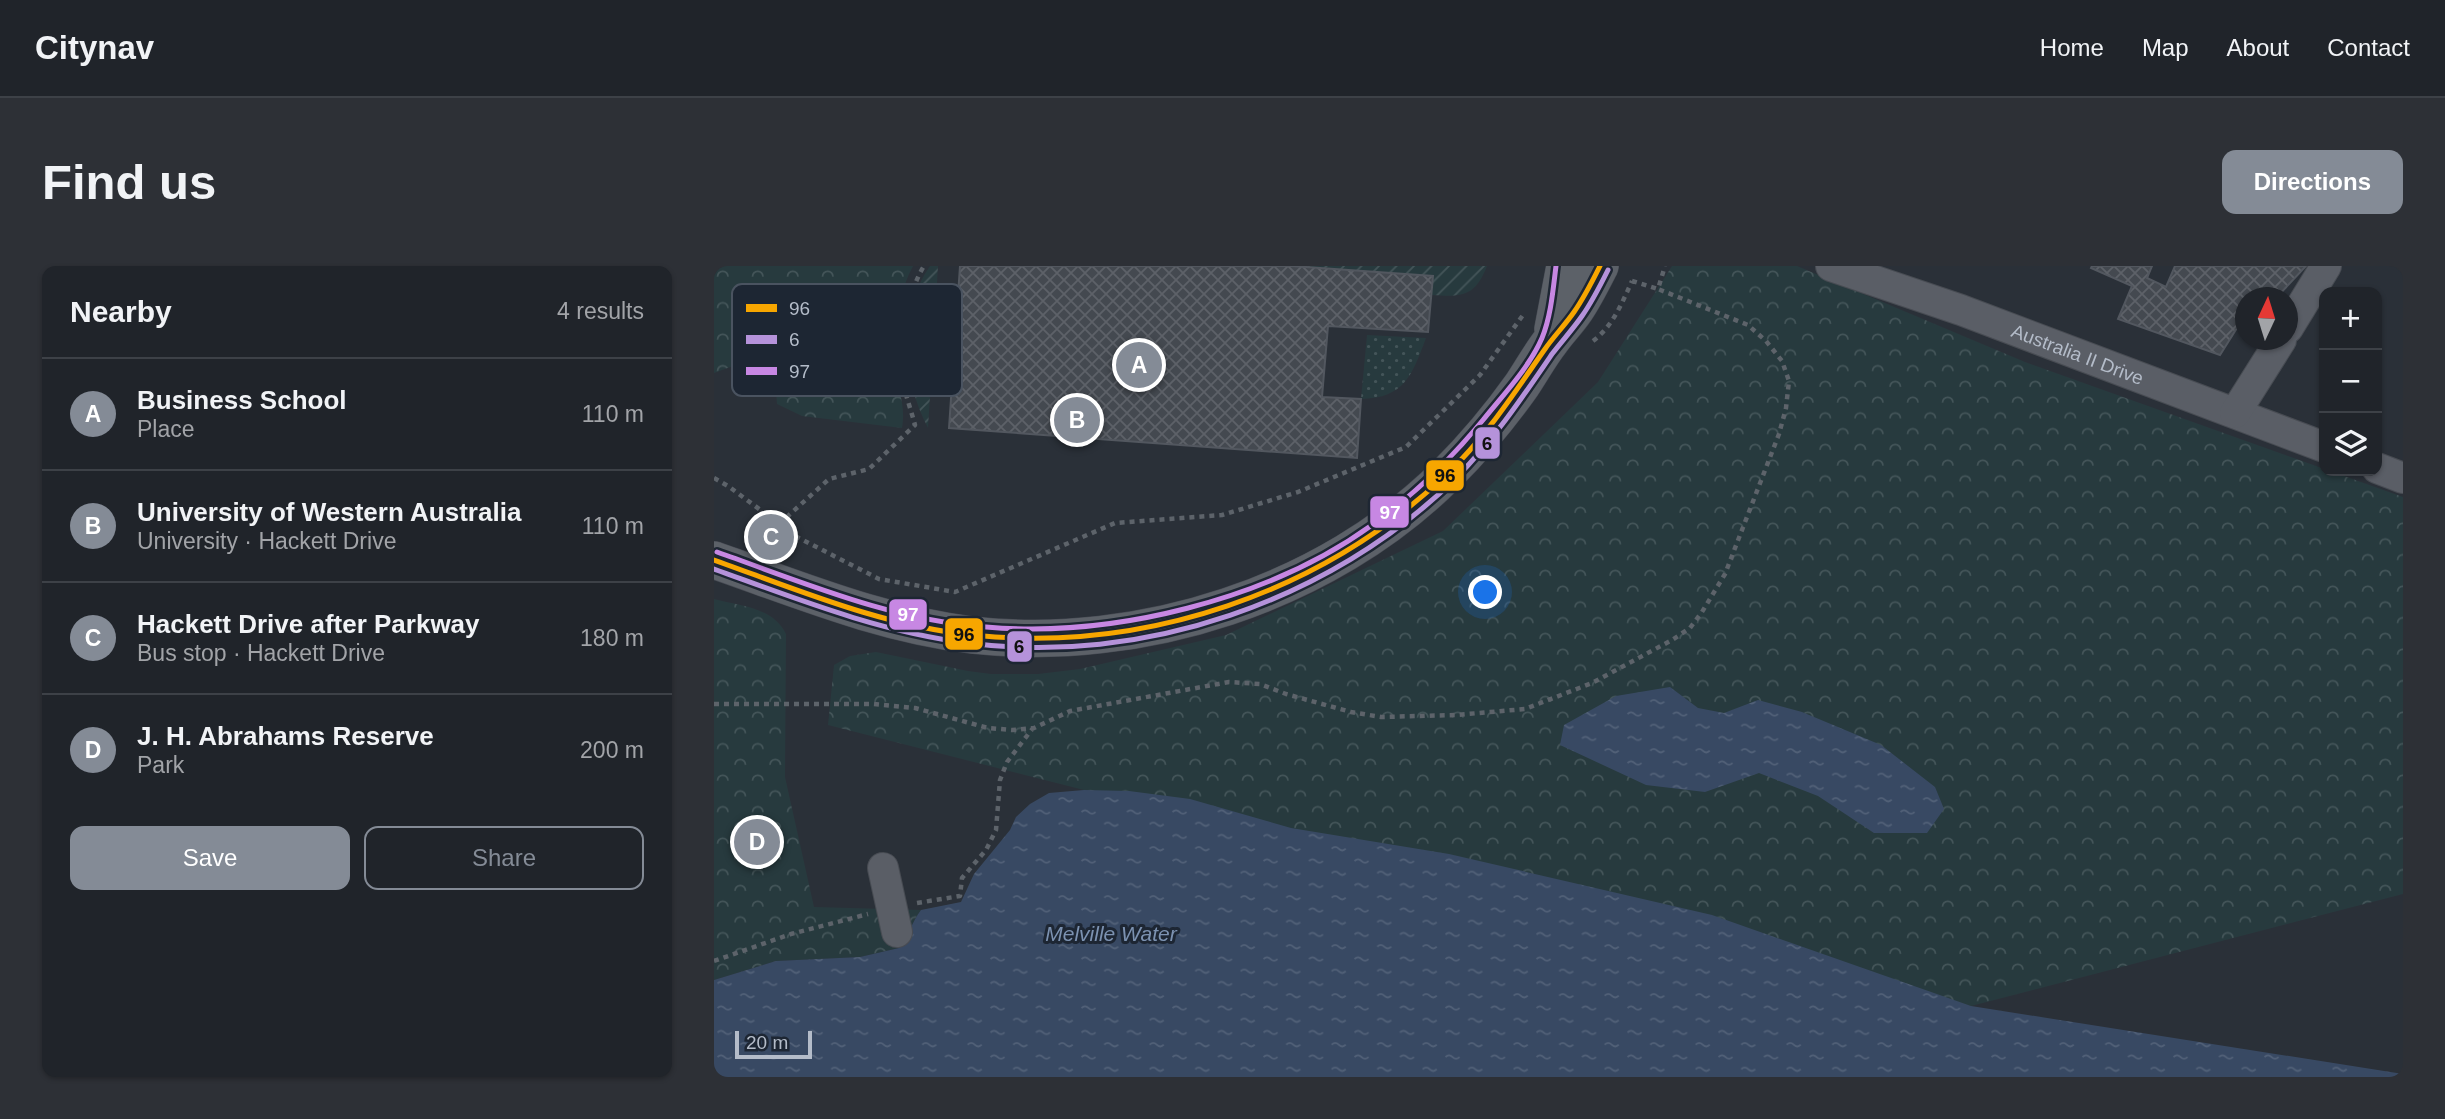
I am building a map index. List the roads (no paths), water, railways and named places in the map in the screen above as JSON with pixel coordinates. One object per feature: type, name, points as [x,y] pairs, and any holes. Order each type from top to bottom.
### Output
[{"type":"main road","points":[[1551,340],[1565,266]]},
{"type":"main road","points":[[714,560],[875,616],[972,635],[1019,638],[1097,636],[1147,629],[1230,606],[1349,550],[1387,525],[1446,475],[1521,387],[1551,340],[1574,313],[1616,274]]},
{"type":"street","points":[[2298,311],[2326,266]]},
{"type":"street","name":"Australia II Drive","points":[[1849,269],[2319,445]]},
{"type":"street","points":[[2235,413],[2275,350]]},
{"type":"street","points":[[2382,470],[2403,478]]},
{"type":"street","points":[[883,868],[897,932]]},
{"type":"water","points":[[1670,687],[1698,708],[1724,713],[1758,700],[1802,712],[1881,745],[1935,787],[1944,809],[1927,833],[1874,833],[1818,796],[1759,773],[1705,792],[1646,785],[1560,745],[1564,725],[1616,696]]},
{"type":"water","name":"Melville Water","points":[[1084,790],[1129,791],[1190,799],[1291,828],[1449,854],[1712,915],[1971,1006],[2403,1074],[2403,1077],[714,1077],[714,980],[776,961],[860,957],[899,948],[921,910],[961,902],[974,874],[1010,830],[1016,817],[1030,804],[1049,793]]},
{"type":"place","name":"Business School","points":[[1139,365]]},
{"type":"place","name":"University of Western Australia","points":[[1077,420]]},
{"type":"place","name":"Hackett Drive after Parkway","points":[[771,537]]},
{"type":"place","name":"J. H. Abrahams Reserve","points":[[757,842]]}]
